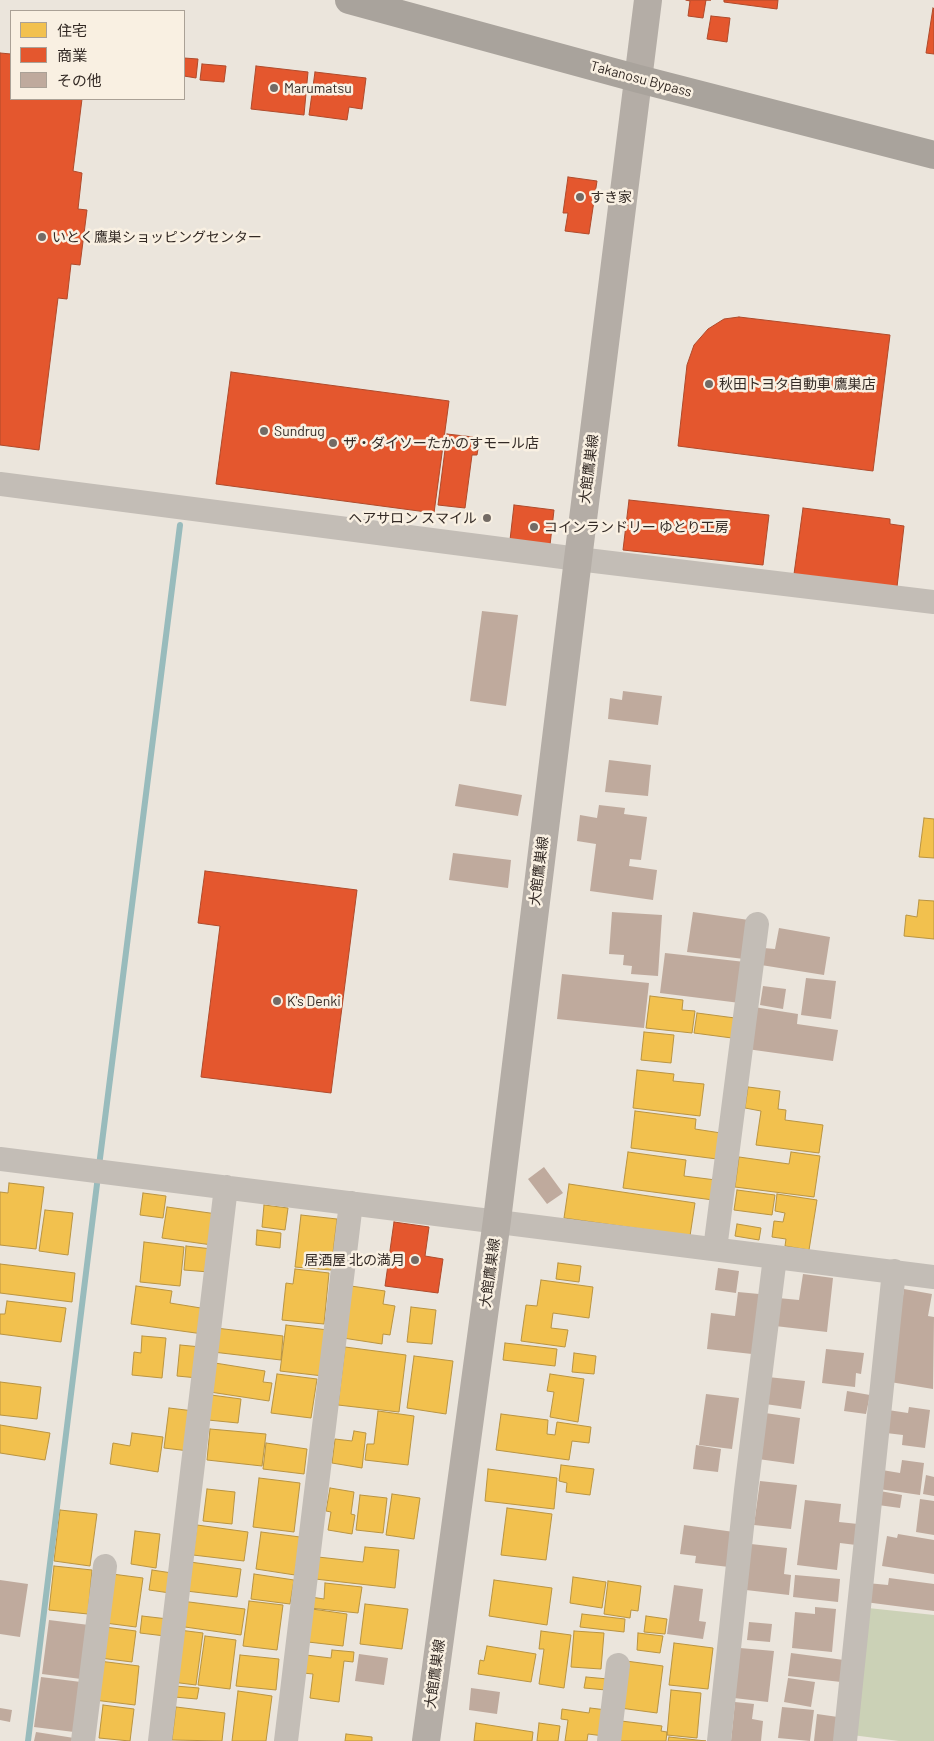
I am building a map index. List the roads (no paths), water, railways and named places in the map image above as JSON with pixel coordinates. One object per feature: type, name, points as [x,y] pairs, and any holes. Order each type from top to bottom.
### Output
[{"type":"highway","name":"Takanosu Bypass","points":[[349,0],[639,79],[934,154]]},
{"type":"main road","name":"大館鷹巣線","points":[[426,1741],[497,1220],[648,0]]},
{"type":"street","points":[[0,484],[578,559],[934,602]]},
{"type":"street","points":[[715,1249],[757,924]]},
{"type":"street","points":[[0,1159],[934,1276]]},
{"type":"street","points":[[160,1741],[226,1187]]},
{"type":"street","points":[[286,1741],[351,1203]]},
{"type":"street","points":[[719,1741],[746,1490],[775,1257]]},
{"type":"street","points":[[845,1741],[894,1271]]},
{"type":"street","points":[[83,1741],[105,1566]]},
{"type":"street","points":[[609,1741],[618,1665]]},
{"type":"waterway","points":[[99,1166],[180,525]]},
{"type":"waterway","points":[[28,1741],[98,1176]]},
{"type":"place","name":"Marumatsu","points":[[274,88]]},
{"type":"place","name":"すき家","points":[[580,197]]},
{"type":"place","name":"いとく鷹巣ショッピングセンター","points":[[42,237]]},
{"type":"place","name":"秋田トヨタ自動車 鷹巣店","points":[[709,384]]},
{"type":"place","name":"Sundrug","points":[[264,431]]},
{"type":"place","name":"ザ・ダイソーたかのすモール店","points":[[333,443]]},
{"type":"place","name":"ヘアサロン スマイル","points":[[487,518]]},
{"type":"place","name":"コインランドリー ゆとり工房","points":[[534,527]]},
{"type":"place","name":"K's Denki","points":[[277,1001]]},
{"type":"place","name":"居酒屋 北の満月","points":[[415,1260]]}]
